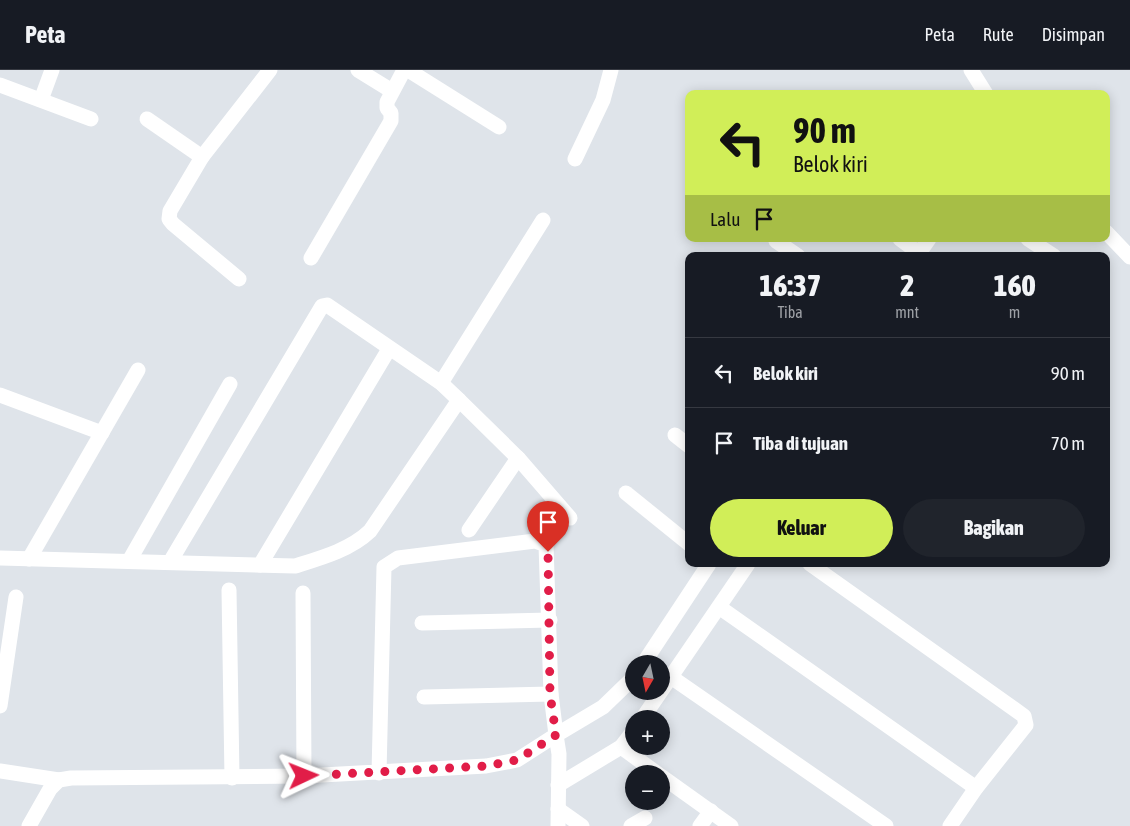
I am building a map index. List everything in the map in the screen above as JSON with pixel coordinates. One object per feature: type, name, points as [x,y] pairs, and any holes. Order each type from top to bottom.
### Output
[{"type":"street","points":[[41,100],[52,70]]},
{"type":"street","points":[[239,280],[173,224],[169,219],[170,211],[202,157],[270,70]]},
{"type":"street","points":[[358,70],[392,91]]},
{"type":"street","points":[[311,258],[391,121],[392,113],[386,105],[392,91],[406,70],[499,127]]},
{"type":"street","points":[[575,159],[603,100],[611,70]]},
{"type":"street","points":[[971,70],[984,90]]},
{"type":"street","points":[[0,85],[91,119]]},
{"type":"street","points":[[147,120],[202,157]]},
{"type":"street","points":[[440,383],[543,220]]},
{"type":"street","points":[[1110,236],[1130,257]]},
{"type":"street","points":[[777,242],[792,252]]},
{"type":"street","points":[[904,242],[916,252]]},
{"type":"street","points":[[1033,242],[1048,252]]},
{"type":"street","points":[[170,562],[322,306],[327,305],[440,383],[518,458],[570,518]]},
{"type":"street","points":[[260,565],[389,349]]},
{"type":"street","points":[[29,558],[138,370]]},
{"type":"street","points":[[129,561],[230,384]]},
{"type":"street","points":[[0,411],[4,396],[102,433]]},
{"type":"street","points":[[0,558],[295,566],[359,541],[370,531],[459,400]]},
{"type":"street","points":[[675,434],[685,443]]},
{"type":"street","points":[[469,530],[518,458]]},
{"type":"street","points":[[626,493],[685,541]]},
{"type":"street","points":[[379,773],[383,574],[388,563],[398,558],[541,542],[546,545],[548,552],[550,694],[559,754],[558,826]]},
{"type":"street","points":[[648,655],[707,567]]},
{"type":"street","points":[[648,710],[746,567]]},
{"type":"street","points":[[814,567],[1024,716],[1026,725],[976,788],[950,826]]},
{"type":"street","points":[[229,590],[232,778]]},
{"type":"street","points":[[303,593],[304,776]]},
{"type":"street","points":[[0,706],[16,597]]},
{"type":"street","points":[[719,606],[976,788]]},
{"type":"street","points":[[422,623],[550,620]]},
{"type":"street","points":[[672,677],[885,826]]},
{"type":"street","points":[[0,771],[55,784],[90,777],[232,778],[304,776],[486,766],[517,760],[604,707],[625,686]]},
{"type":"street","points":[[424,697],[550,694]]},
{"type":"street","points":[[558,778],[621,747],[625,742]]},
{"type":"street","points":[[621,747],[646,765]]},
{"type":"street","points":[[670,782],[731,826]]},
{"type":"street","points":[[29,826],[55,784]]},
{"type":"street","points":[[558,809],[582,826]]},
{"type":"street","points":[[700,826],[711,811]]},
{"type":"street","points":[[631,826],[645,818]]},
{"type":"route","points":[[304,776],[486,766],[517,760],[556,735],[550,694],[548,552]]}]
